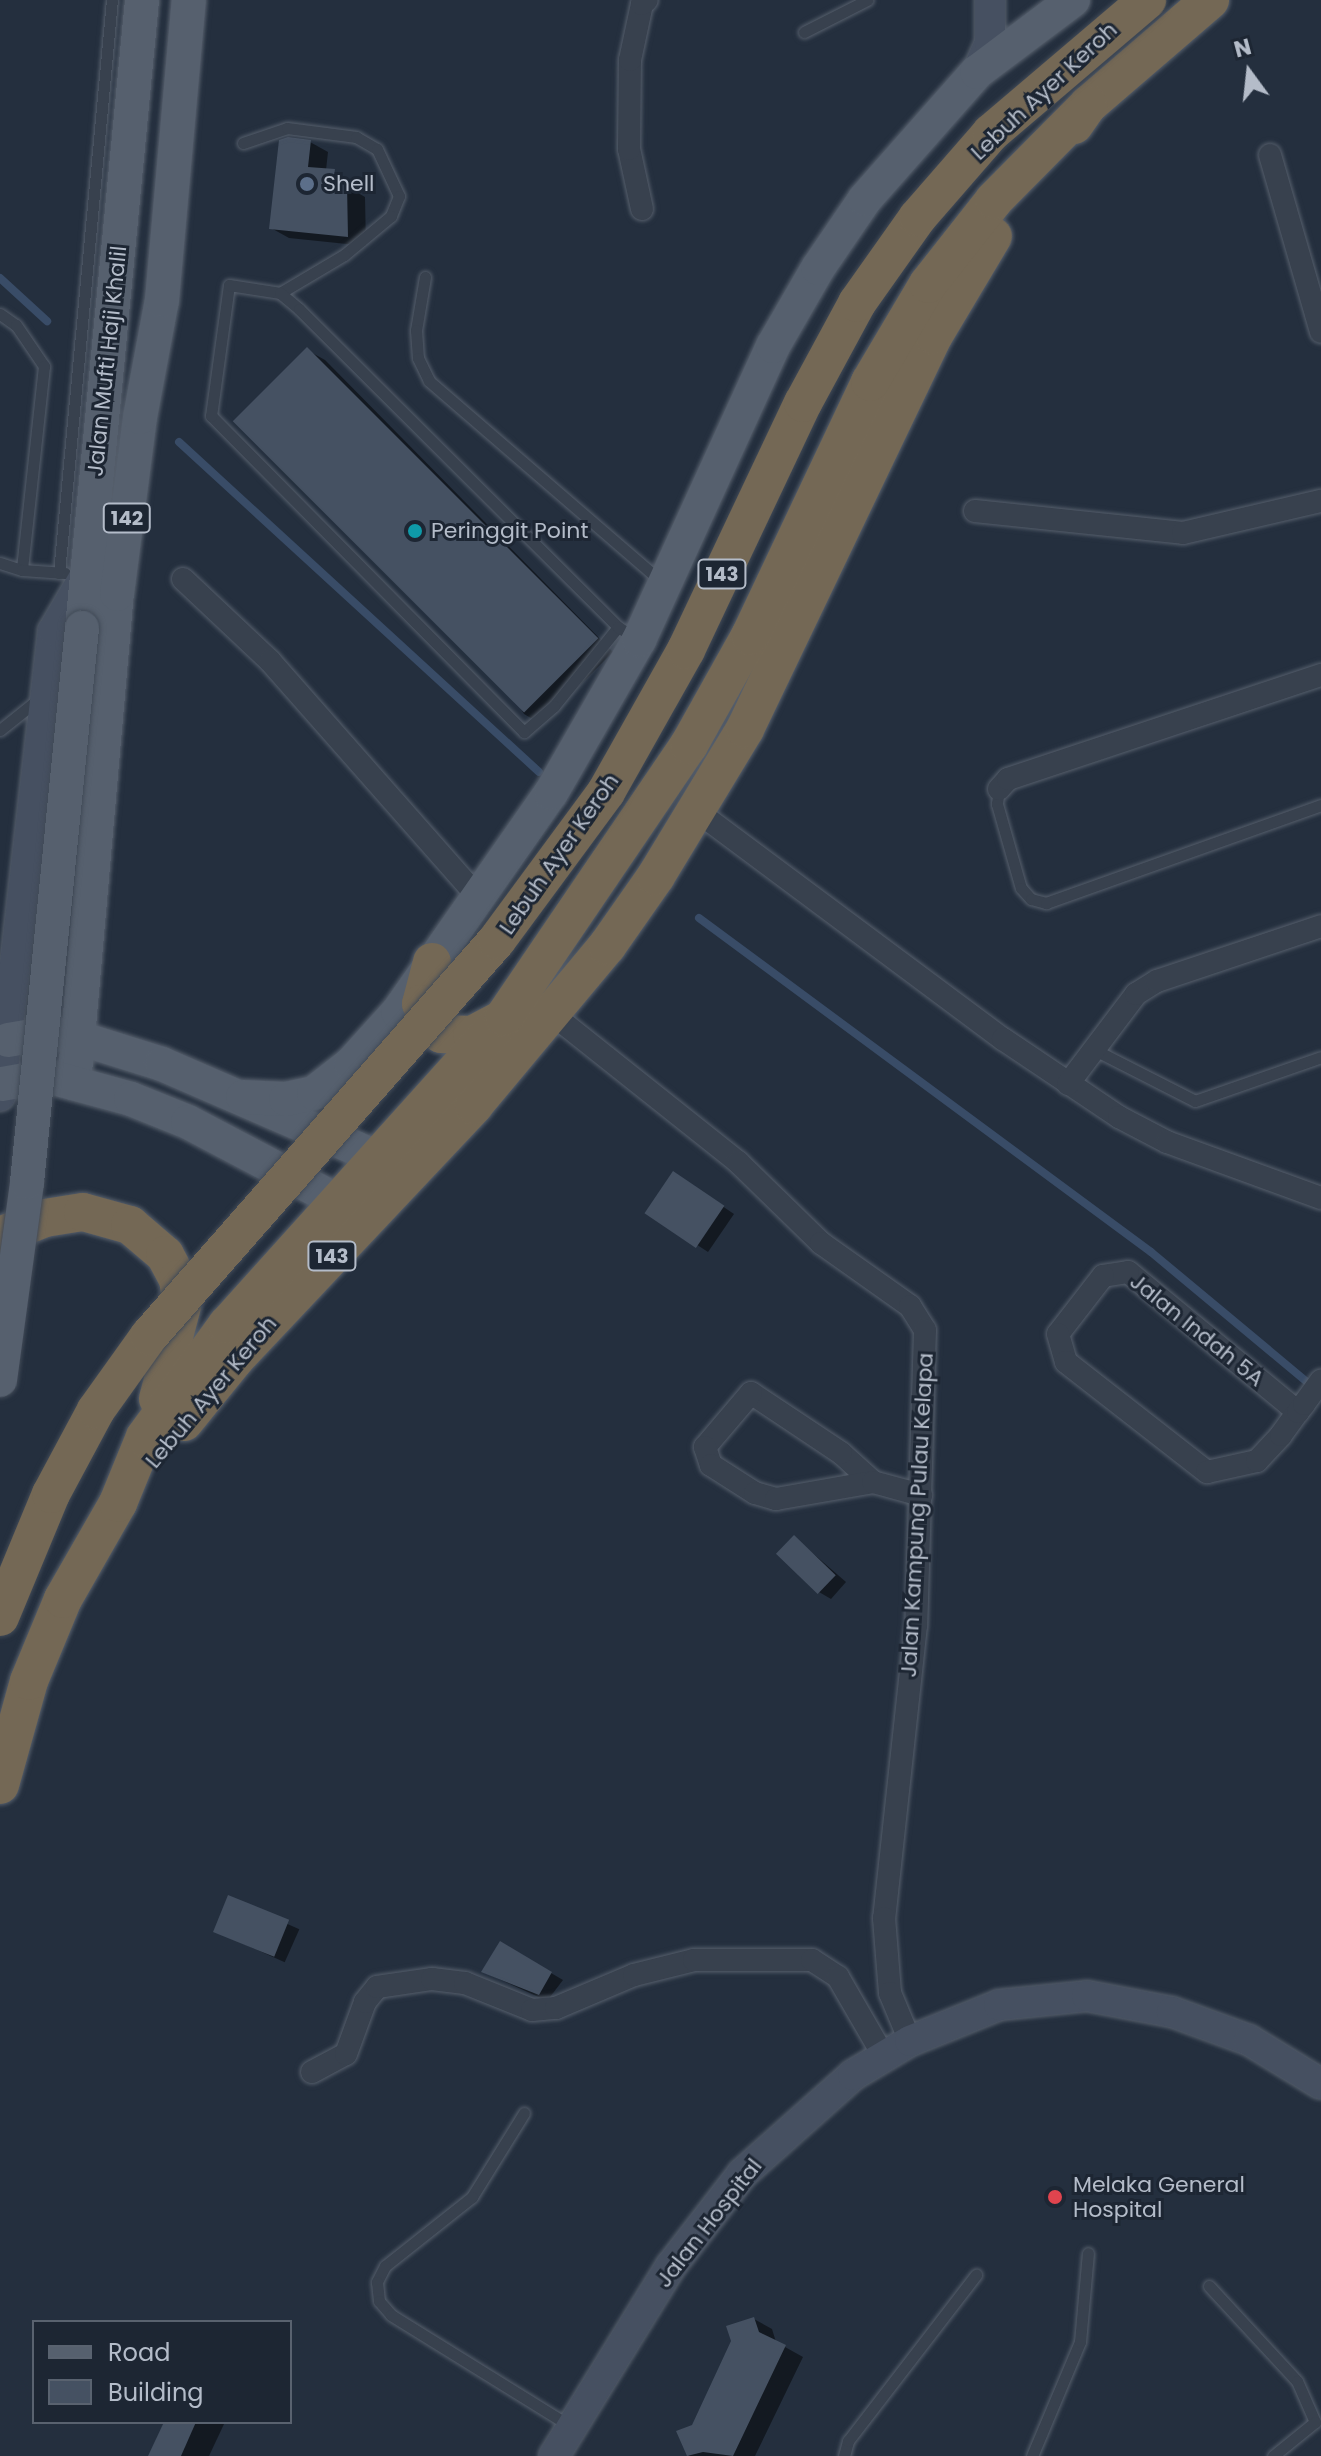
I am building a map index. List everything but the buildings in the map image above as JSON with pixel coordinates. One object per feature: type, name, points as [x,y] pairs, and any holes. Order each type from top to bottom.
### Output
[{"type":"highway","name":"Lebuh Ayer Keroh","points":[[0,1617],[58,1480],[96,1410],[149,1336],[497,940],[606,792],[686,650],[803,403],[857,303],[918,217],[991,133],[1147,0]]},
{"type":"highway","name":"Lebuh Ayer Keroh","points":[[118,1503],[236,1358],[474,1105],[607,946],[698,812],[745,729],[934,335],[1014,205],[1088,105],[1210,0]]},
{"type":"highway","points":[[145,1437],[227,1325],[336,1200],[504,1017],[689,745],[750,636],[870,382],[928,284],[994,200],[1088,105]]},
{"type":"highway","points":[[432,962],[421,1004],[441,1034],[472,1035],[504,1017]]},
{"type":"highway","points":[[0,1236],[45,1218],[83,1212],[130,1225],[165,1255],[178,1279],[182,1306],[145,1437],[118,1503]]},
{"type":"highway","name":"143","points":[[0,1785],[29,1681],[63,1599],[118,1503]]},
{"type":"main road","name":"Jalan Mufti Haji Khalil","points":[[72,574],[142,0]]},
{"type":"main road","name":"Jalan Mufti Haji Khalil","points":[[74,1083],[117,594],[140,417],[162,300],[189,0]]},
{"type":"main road","points":[[243,1097],[286,1099],[314,1093],[351,1064],[432,962],[551,793],[629,634],[666,585],[773,346],[818,268],[865,199],[977,72],[1073,0]]},
{"type":"main road","name":"142","points":[[0,1380],[27,1182],[82,628],[72,574]]},
{"type":"main road","points":[[4,1041],[49,1033],[79,1038],[243,1097],[376,1157]]},
{"type":"main road","points":[[1,1088],[47,1076],[74,1083],[188,1122],[336,1200]]},
{"type":"street","points":[[642,209],[629,149],[630,60],[647,0]]},
{"type":"street","points":[[977,72],[990,43],[990,0]]},
{"type":"street","points":[[1270,155],[1321,332]]},
{"type":"street","points":[[975,511],[1183,533],[1321,501]]},
{"type":"street","name":"Jalan Mufti Haji Khalil","points":[[1,1088],[43,696],[53,631],[72,574]]},
{"type":"street","points":[[183,579],[270,661],[479,898]]},
{"type":"street","points":[[999,789],[1008,779],[1321,675]]},
{"type":"street","points":[[698,812],[1068,1084],[1167,1142],[1321,1198]]},
{"type":"street","points":[[1068,1084],[1117,1013],[1157,981],[1321,926]]},
{"type":"street","name":"Jalan Kampung Pulau Kelapa","points":[[552,1014],[738,1162],[821,1243],[910,1306],[925,1330],[927,1360],[916,1625],[884,1918],[890,1993],[910,2041]]},
{"type":"street","name":"Jalan Indah 5A","points":[[1128,1272],[1301,1408],[1257,1461],[1207,1472],[1066,1362],[1058,1334],[1103,1276],[1128,1272]]},
{"type":"street","points":[[1301,1408],[1321,1381]]},
{"type":"street","points":[[873,1482],[841,1453],[751,1393],[705,1447],[711,1465],[755,1493],[776,1499],[873,1482],[921,1495]]},
{"type":"street","points":[[312,2072],[346,2054],[365,2002],[377,1987],[432,1979],[465,1983],[532,2010],[556,2008],[634,1975],[694,1960],[812,1960],[838,1977],[883,2055]]},
{"type":"street","name":"Jalan Hospital","points":[[554,2456],[671,2266],[742,2174],[802,2116],[883,2055],[910,2041],[999,2005],[1087,1996],[1172,2012],[1249,2040],[1321,2084]]},
{"type":"lane","points":[[0,563],[22,570],[72,574],[112,0]]},
{"type":"lane","points":[[804,32],[867,0]]},
{"type":"lane","points":[[243,143],[287,128],[356,137],[377,149],[399,196],[391,216],[344,255],[280,293]]},
{"type":"lane","points":[[425,277],[416,330],[418,358],[429,381],[666,585]]},
{"type":"lane","points":[[229,285],[280,293],[629,634],[524,732],[211,416],[229,285]]},
{"type":"lane","points":[[0,314],[16,325],[44,366],[22,570]]},
{"type":"lane","points":[[0,730],[43,696]]},
{"type":"lane","points":[[999,789],[997,804],[1021,888],[1031,899],[1046,903],[1321,805]]},
{"type":"lane","points":[[1092,1049],[1195,1101],[1321,1057]]},
{"type":"lane","points":[[524,2113],[472,2197],[385,2266],[377,2282],[379,2301],[391,2315],[571,2426]]},
{"type":"lane","points":[[1032,2456],[1080,2342],[1088,2253]]},
{"type":"lane","points":[[844,2456],[848,2441],[976,2275]]},
{"type":"lane","points":[[1209,2286],[1297,2381],[1318,2427],[1273,2456]]},
{"type":"waterway","points":[[0,278],[47,321]]},
{"type":"waterway","points":[[179,442],[539,772]]},
{"type":"waterway","points":[[699,918],[1151,1252],[1314,1388]]},
{"type":"place","name":"Shell","points":[[307,184]]},
{"type":"place","name":"Peringgit Point","points":[[415,531]]},
{"type":"place","name":"Melaka General Hospital","points":[[1055,2197]]}]
